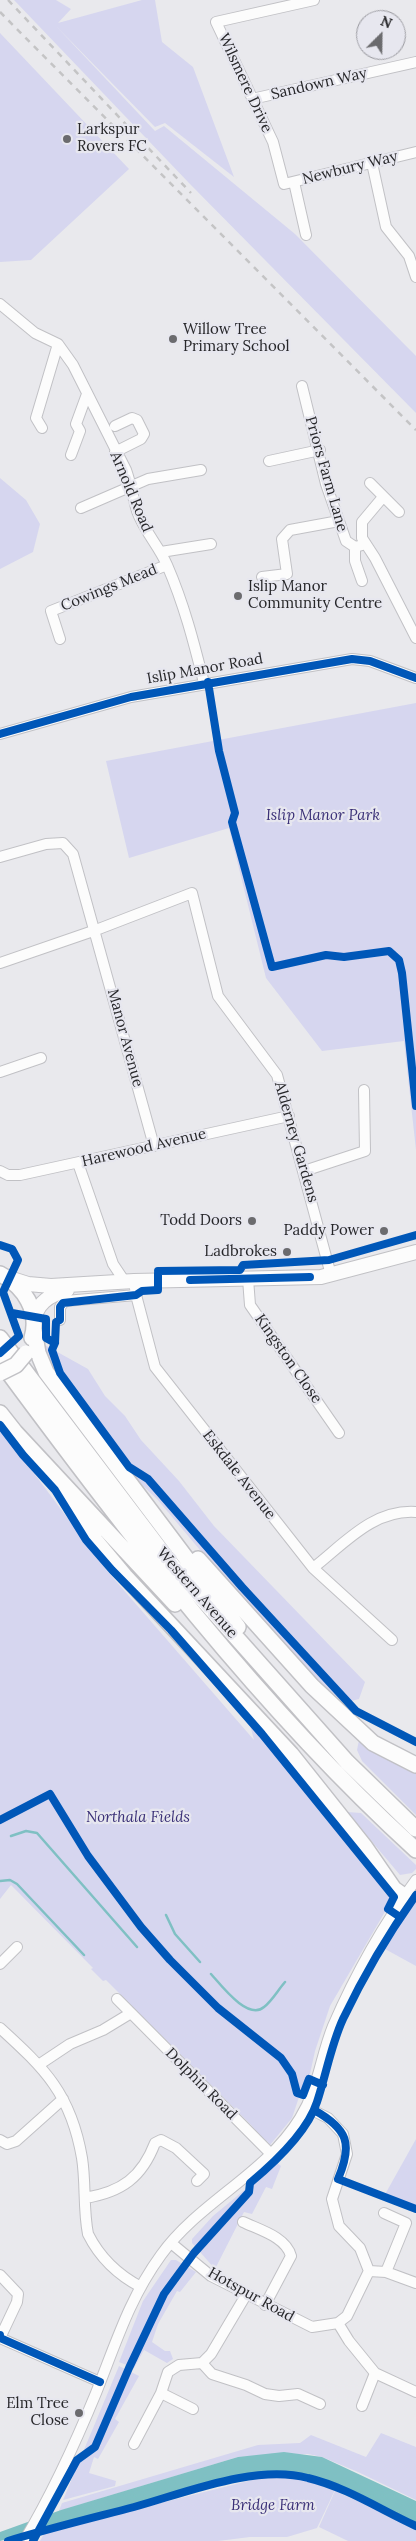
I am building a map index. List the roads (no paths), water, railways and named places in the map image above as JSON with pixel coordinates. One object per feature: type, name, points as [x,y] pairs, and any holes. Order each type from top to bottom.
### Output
[{"type":"highway","points":[[3,1275],[23,1290],[31,1308],[38,1353],[46,1372],[302,1712]]},
{"type":"highway","points":[[0,1373],[16,1365],[26,1353],[34,1327]]},
{"type":"highway","name":"Western Avenue","points":[[0,1338],[172,1565],[347,1762],[416,1829]]},
{"type":"highway","name":"Western Avenue","points":[[0,1362],[154,1564],[247,1676],[336,1772],[414,1848]]},
{"type":"highway","points":[[0,1413],[56,1476],[247,1676]]},
{"type":"highway","points":[[56,1476],[95,1540],[291,1754],[365,1847],[394,1889],[404,1896]]},
{"type":"highway","points":[[128,1479],[312,1686],[373,1743],[416,1765]]},
{"type":"main road","points":[[3,1275],[43,1286],[97,1284],[132,1286],[248,1280],[331,1275],[416,1252]]},
{"type":"main road","points":[[34,1327],[36,1311],[48,1298],[62,1291],[97,1284]]},
{"type":"street","name":"Wilsmere Drive","points":[[306,235],[273,142],[216,22],[314,0]]},
{"type":"street","name":"Sandown Way","points":[[252,100],[416,62]]},
{"type":"street","name":"Newbury Way","points":[[289,183],[416,152]]},
{"type":"street","points":[[372,163],[386,227],[409,256],[416,277]]},
{"type":"street","name":"Arnold Road","points":[[0,304],[29,329],[58,344],[73,365],[132,486],[137,510],[146,532],[161,552],[167,565],[186,613],[204,683]]},
{"type":"street","points":[[42,428],[36,418],[58,344]]},
{"type":"street","name":"Priors Farm Lane","points":[[302,386],[320,450],[326,484],[346,542],[355,547],[366,544]]},
{"type":"street","points":[[71,455],[80,431],[76,424],[87,394]]},
{"type":"street","points":[[115,426],[132,418],[137,420],[144,434],[141,439],[115,452]]},
{"type":"street","points":[[269,461],[320,450]]},
{"type":"street","points":[[81,508],[148,479],[201,470]]},
{"type":"street","points":[[370,482],[399,512]]},
{"type":"street","points":[[383,496],[362,522],[361,534],[416,638]]},
{"type":"street","points":[[262,577],[287,574],[282,539],[290,530],[339,521]]},
{"type":"street","points":[[161,552],[211,544]]},
{"type":"street","points":[[355,547],[355,561],[362,581]]},
{"type":"street","name":"Cowings Mead","points":[[60,639],[51,611],[167,565]]},
{"type":"street","name":"Islip Manor Road","points":[[0,734],[131,697],[352,659],[370,661],[416,678]]},
{"type":"street","name":"Manor Avenue","points":[[0,858],[46,844],[63,843],[74,854],[154,1146]]},
{"type":"street","name":"Alderney Gardens","points":[[96,930],[192,893],[218,996],[277,1075],[331,1275]]},
{"type":"street","points":[[0,963],[96,930]]},
{"type":"street","points":[[0,1072],[41,1058]]},
{"type":"street","points":[[304,1171],[365,1151],[364,1090]]},
{"type":"street","name":"Harewood Avenue","points":[[0,1171],[8,1175],[20,1175],[289,1116]]},
{"type":"street","name":"Eskdale Avenue","points":[[78,1163],[113,1264],[132,1286],[155,1367],[313,1568],[392,1640]]},
{"type":"street","points":[[97,1284],[111,1272],[113,1264]]},
{"type":"street","name":"Kingston Close","points":[[248,1280],[250,1305],[339,1433]]},
{"type":"street","points":[[60,1320],[60,1307],[65,1301],[132,1286]]},
{"type":"street","points":[[313,1568],[374,1520],[405,1512],[416,1512]]},
{"type":"street","points":[[24,2541],[45,2506],[100,2382],[121,2324],[141,2287],[171,2242],[195,2216],[272,2156],[306,2106],[317,2082],[336,2019],[368,1956],[404,1896],[416,1880]]},
{"type":"street","points":[[0,1964],[17,1948]]},
{"type":"street","name":"Dolphin Road","points":[[117,1999],[272,2156]]},
{"type":"street","points":[[40,2064],[70,2044],[103,2030],[131,2013]]},
{"type":"street","points":[[0,2028],[40,2064],[63,2099],[72,2121],[82,2156],[88,2234],[93,2246],[115,2270],[141,2287]]},
{"type":"street","points":[[0,2140],[7,2144],[16,2141],[63,2099]]},
{"type":"street","points":[[306,2106],[328,2118],[343,2134],[347,2154],[332,2199],[339,2226],[360,2248],[369,2272],[347,2316],[338,2323],[349,2341],[375,2373],[416,2392]]},
{"type":"street","points":[[85,2198],[101,2196],[124,2186],[147,2163],[155,2143],[161,2140],[176,2148],[198,2167],[204,2174],[197,2181]]},
{"type":"street","points":[[384,2213],[406,2223],[386,2272]]},
{"type":"street","points":[[243,2222],[282,2241],[289,2248],[291,2256],[265,2305]]},
{"type":"street","name":"Hotspur Road","points":[[171,2242],[211,2276],[265,2305],[312,2327],[338,2323]]},
{"type":"street","points":[[369,2272],[386,2272],[416,2284]]},
{"type":"street","points":[[0,2275],[18,2294],[17,2302],[0,2338],[100,2382]]},
{"type":"street","points":[[134,2444],[161,2393],[165,2376],[179,2364],[202,2363],[211,2354],[246,2295]]},
{"type":"street","points":[[202,2363],[212,2374],[246,2385],[264,2394],[278,2396],[298,2394],[320,2404]]},
{"type":"street","points":[[362,2406],[375,2373]]},
{"type":"street","points":[[161,2393],[193,2409]]},
{"type":"waterway","points":[[11,1836],[26,1831],[37,1833],[137,1947]]},
{"type":"waterway","points":[[0,1881],[10,1880],[17,1884],[84,1955]]},
{"type":"waterway","points":[[166,1915],[175,1934],[200,1962]]},
{"type":"waterway","points":[[211,1974],[235,2000],[243,2006],[258,2010],[272,1999],[285,1982]]},
{"type":"railway","points":[[8,0],[191,193]]},
{"type":"railway","points":[[0,12],[416,430]]},
{"type":"place","name":"Larkspur Rovers FC","points":[[67,139]]},
{"type":"place","name":"Willow Tree Primary School","points":[[173,339]]},
{"type":"place","name":"Islip Manor Community Centre","points":[[238,596]]},
{"type":"place","name":"Todd Doors","points":[[252,1221]]},
{"type":"place","name":"Paddy Power","points":[[384,1231]]},
{"type":"place","name":"Ladbrokes","points":[[287,1252]]},
{"type":"place","name":"Elm Tree Close","points":[[79,2413]]},
{"type":"park label","name":"Islip Manor Park","points":[[323,816]]},
{"type":"park label","name":"Northala Fields","points":[[138,1818]]},
{"type":"park label","name":"Bridge Farm","points":[[273,2506]]}]
